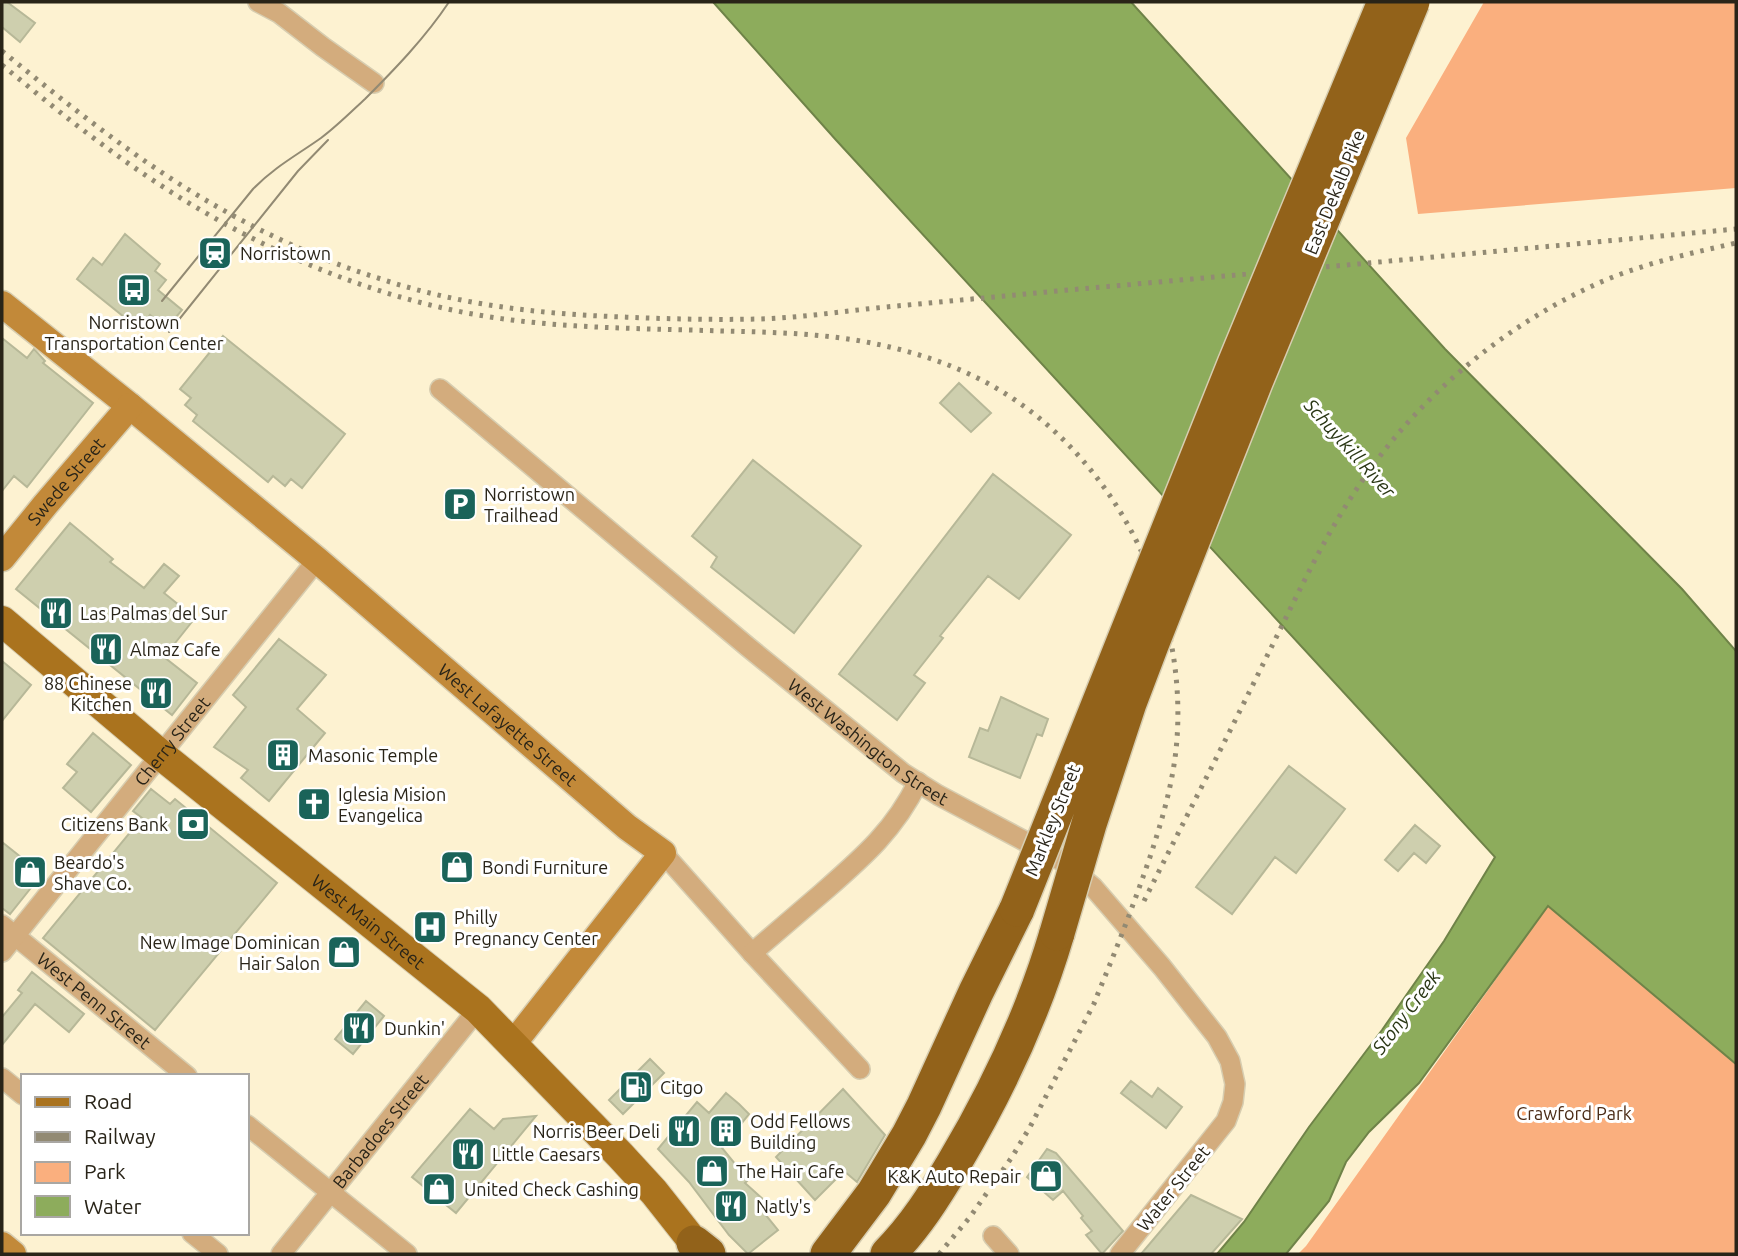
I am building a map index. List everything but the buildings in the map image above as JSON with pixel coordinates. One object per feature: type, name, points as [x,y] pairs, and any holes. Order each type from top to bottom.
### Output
[{"type":"highway","name":"East Dekalb Pike","points":[[1245,373],[1385,2]]},
{"type":"highway","name":"East Dekalb Pike","points":[[1245,373],[1412,2]]},
{"type":"highway","name":"Markley Street","points":[[828,1254],[874,1193],[924,1106],[1017,909],[1245,373]]},
{"type":"highway","name":"Markley Street","points":[[888,1254],[931,1201],[1010,1061],[1037,993],[1129,703],[1180,568],[1245,373]]},
{"type":"main road","name":"West Main Street","points":[[2,621],[162,755],[478,1009],[620,1155],[701,1250]]},
{"type":"street","points":[[258,2],[279,13],[374,83]]},
{"type":"street","name":"West Lafayette Street","points":[[2,304],[317,560],[627,827],[663,853],[860,1069]]},
{"type":"street","name":"West Washington Street","points":[[440,389],[903,773],[938,795],[1062,861],[1093,887],[1162,967],[1217,1037],[1230,1062],[1235,1084],[1233,1102],[1226,1121]]},
{"type":"street","name":"Swede Street","points":[[2,558],[130,406]]},
{"type":"street","name":"Cherry Street","points":[[2,952],[8,931],[162,755],[317,560]]},
{"type":"street","points":[[752,953],[873,848],[900,816],[918,782]]},
{"type":"street","points":[[513,1044],[663,853]]},
{"type":"street","name":"West Penn Street","points":[[8,931],[185,1074]]},
{"type":"street","name":"Barbadoes Street","points":[[281,1254],[478,1009]]},
{"type":"street","points":[[2,1078],[21,1093]]},
{"type":"street","name":"Water Street","points":[[1120,1254],[1226,1121]]},
{"type":"street","points":[[248,1126],[407,1254]]},
{"type":"street","points":[[194,1235],[218,1254]]},
{"type":"street","points":[[993,1236],[1009,1254]]},
{"type":"street","points":[[2,1245],[13,1254]]},
{"type":"green space","points":[[1484,2],[1736,2],[1736,188],[1418,214],[1406,138]]},
{"type":"green space","name":"Crawford Park","points":[[1548,906],[1736,1064],[1736,1254],[1298,1254],[1306,1246]]},
{"type":"water","points":[[713,2],[1131,2],[1445,349],[1682,589],[1736,651],[1736,1064],[1548,906],[1419,1083],[1369,1132],[1346,1162],[1329,1201],[1286,1254],[1217,1254],[1244,1222],[1309,1127],[1382,1030],[1444,941],[1495,857],[836,140]]},
{"type":"tram line","points":[[162,301],[253,189],[277,168],[327,134],[365,99],[420,41],[449,2]]},
{"type":"tram line","points":[[169,332],[298,171],[328,140]]},
{"type":"railway","points":[[2,51],[82,115],[165,175],[261,230],[340,265],[410,288],[470,302],[531,311],[674,319],[788,317],[1736,229]]},
{"type":"railway","points":[[2,65],[87,133],[181,198],[224,224],[269,246],[314,267],[361,284],[457,311],[523,321],[589,327],[788,333],[873,343],[924,356],[957,369],[989,384],[1034,414],[1074,451],[1108,493],[1136,540],[1157,590],[1171,642],[1177,696],[1176,750],[1163,816],[1138,891],[1094,1003]]},
{"type":"railway","points":[[1144,901],[1322,547],[1360,484],[1407,424],[1462,370],[1523,324],[1556,304],[1625,272],[1736,243]]},
{"type":"railway","points":[[939,1254],[970,1217],[1012,1157],[1098,996]]},
{"type":"place","name":"Norristown","points":[[215,253]]},
{"type":"place","name":"Norristown Transportation Center","points":[[134,290]]},
{"type":"place","name":"Norristown Trailhead","points":[[460,504]]},
{"type":"place","name":"Las Palmas del Sur","points":[[56,613]]},
{"type":"place","name":"Almaz Cafe","points":[[106,649]]},
{"type":"place","name":"88 Chinese Kitchen","points":[[156,693]]},
{"type":"place","name":"Masonic Temple","points":[[283,755]]},
{"type":"place","name":"Iglesia Mision Evangelica","points":[[314,804]]},
{"type":"place","name":"Citizens Bank","points":[[193,824]]},
{"type":"place","name":"Bondi Furniture","points":[[457,867]]},
{"type":"place","name":"Beardo's Shave Co.","points":[[30,872]]},
{"type":"place","name":"Philly Pregnancy Center","points":[[430,927]]},
{"type":"place","name":"New Image Dominican Hair Salon","points":[[344,952]]},
{"type":"place","name":"Dunkin'","points":[[359,1028]]},
{"type":"place","name":"Citgo","points":[[636,1087]]},
{"type":"place","name":"Norris Beer Deli","points":[[684,1131]]},
{"type":"place","name":"Odd Fellows Building","points":[[726,1131]]},
{"type":"place","name":"Little Caesars","points":[[468,1154]]},
{"type":"place","name":"The Hair Cafe","points":[[712,1171]]},
{"type":"place","name":"K&K Auto Repair","points":[[1046,1176]]},
{"type":"place","name":"United Check Cashing","points":[[439,1189]]},
{"type":"place","name":"Natly's","points":[[731,1206]]},
{"type":"water label","name":"Schuylkill River","points":[[1350,448]]},
{"type":"water label","name":"Stony Creek","points":[[1406,1012]]}]
